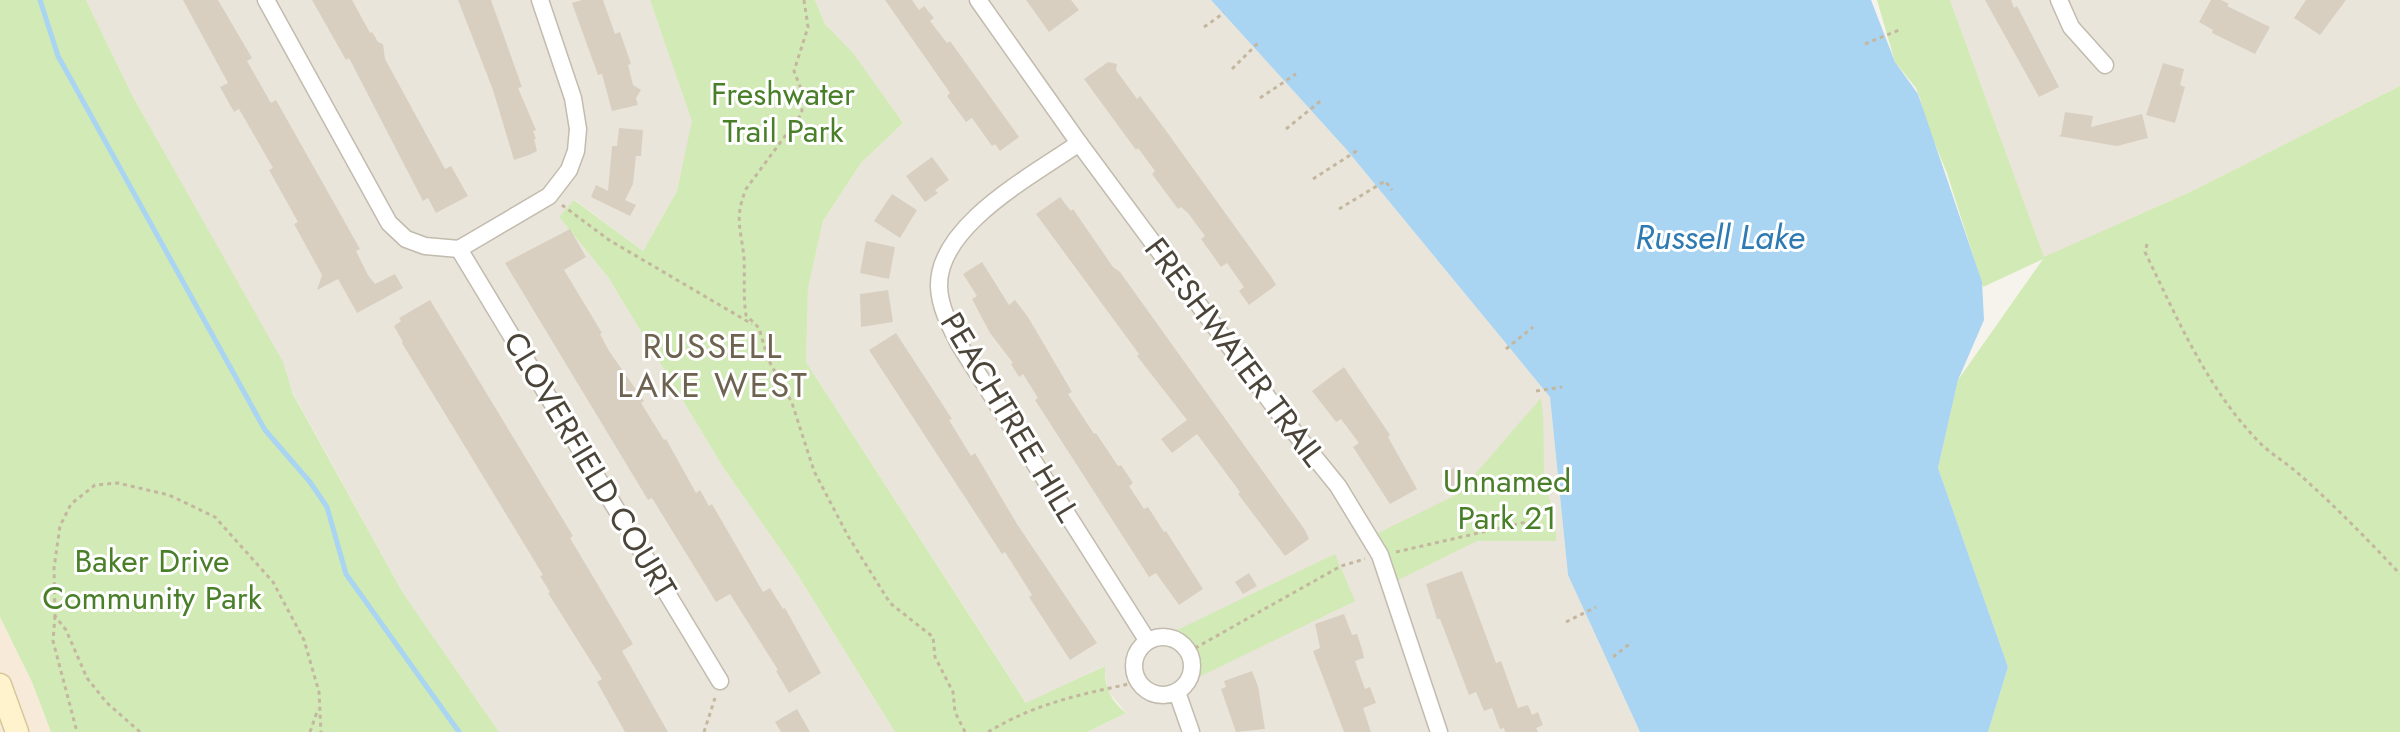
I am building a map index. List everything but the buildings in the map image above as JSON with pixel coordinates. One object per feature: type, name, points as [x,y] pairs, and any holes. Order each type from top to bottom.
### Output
[{"type":"street","points":[[266,0],[389,223],[406,239],[425,246],[459,249],[549,196],[569,170],[576,151],[578,129],[573,98],[540,0]]},
{"type":"street","name":"FRESHWATER TRAIL","points":[[978,0],[1079,143],[1282,417],[1338,486],[1380,555],[1439,732]]},
{"type":"street","points":[[2059,0],[2071,27],[2105,65]]},
{"type":"street","name":"PEACHTREE HILL","points":[[1079,143],[970,221],[946,252],[940,274],[940,296],[959,344],[1147,640]]},
{"type":"street","name":"CLOVERFIELD COURT","points":[[459,249],[720,681]]},
{"type":"street","points":[[1165,636],[1183,644],[1188,652],[1192,669],[1185,686],[1177,692],[1157,695],[1148,692],[1138,682],[1133,666],[1135,656],[1147,640],[1165,636]]},
{"type":"street","points":[[0,685],[17,732]]},
{"type":"street","points":[[1177,692],[1191,732]]},
{"type":"path","points":[[804,0],[808,27],[794,71],[801,89],[802,113],[746,189],[738,218],[744,259],[746,315],[759,328],[768,359],[792,403],[814,471],[848,536],[890,603],[933,637],[935,657],[953,692],[955,712],[965,732]]},
{"type":"path","points":[[1204,27],[1224,13]]},
{"type":"path","points":[[1865,44],[1899,30]]},
{"type":"path","points":[[1232,69],[1258,43]]},
{"type":"path","points":[[1260,98],[1296,74]]},
{"type":"path","points":[[1286,129],[1323,99]]},
{"type":"path","points":[[1313,179],[1358,150]]},
{"type":"path","points":[[1339,209],[1385,181],[1392,190]]},
{"type":"path","points":[[549,196],[609,240],[759,328]]},
{"type":"path","points":[[2147,244],[2145,252],[2185,336],[2220,394],[2262,445],[2324,497],[2400,574]]},
{"type":"path","points":[[1506,349],[1533,327]]},
{"type":"path","points":[[1536,391],[1562,387]]},
{"type":"path","points":[[77,732],[53,641],[54,568],[60,526],[71,504],[95,485],[118,483],[169,495],[215,517],[273,582],[304,640],[319,692],[321,732]]},
{"type":"path","points":[[1188,652],[1341,566],[1535,520]]},
{"type":"path","points":[[1566,622],[1596,607]]},
{"type":"path","points":[[55,616],[66,630],[87,678],[106,702],[140,732]]},
{"type":"path","points":[[1613,657],[1632,642]]},
{"type":"path","points":[[704,732],[720,681]]},
{"type":"path","points":[[988,732],[1047,703],[1138,682]]},
{"type":"path","points":[[310,732],[319,707]]},
{"type":"shaded area","points":[[86,0],[650,0],[693,121],[677,191],[643,251],[575,200],[559,217],[608,277],[723,467],[794,569],[895,732],[499,732],[403,593],[293,393],[282,362],[133,97]]},
{"type":"shaded area","points":[[815,0],[1211,0],[1346,149],[1550,397],[1568,575],[1640,732],[1087,732],[1126,713],[1108,691],[1104,666],[1027,704],[806,362],[808,289],[823,221],[861,163],[903,123],[853,54],[825,24]]},
{"type":"shaded area","points":[[1950,0],[2400,0],[2400,86],[2188,193],[2044,258]]},
{"type":"shaded area","points":[[0,617],[32,682],[51,732],[0,732]]},
{"type":"green space","name":"Baker Drive Community Park","points":[[0,0],[86,0],[133,97],[283,362],[293,394],[403,593],[499,732],[51,732],[32,682],[0,617]]},
{"type":"green space","name":"Freshwater Trail Park","points":[[650,0],[815,0],[825,24],[853,53],[903,123],[861,163],[823,221],[808,289],[806,362],[1026,703],[1105,666],[1109,692],[1126,713],[1087,732],[895,732],[794,569],[723,467],[608,277],[559,217],[574,200],[643,251],[677,191],[692,121]]},
{"type":"green space","points":[[1877,0],[1950,0],[2044,257],[2188,193],[2400,86],[2400,732],[1988,732],[2008,667],[1938,468],[1958,380],[2043,259],[1983,287],[1920,98],[1916,88],[1895,62]]},
{"type":"green space","name":"Unnamed Park 21","points":[[1541,398],[1544,473],[1556,541],[1477,541],[1392,583],[1372,536],[1458,494]]},
{"type":"green space","points":[[1335,554],[1355,601],[1199,677],[1193,651],[1175,631]]},
{"type":"water","name":"Russell Lake","points":[[1211,0],[1871,0],[1895,62],[1918,94],[1982,282],[1984,320],[1958,380],[1938,468],[2008,667],[1988,732],[1640,732],[1568,575],[1550,397],[1346,149]]},
{"type":"waterway","points":[[40,0],[58,56],[265,430],[310,482],[327,507],[346,574],[459,732]]},
{"type":"district","name":"RUSSELL LAKE WEST","points":[[713,366]]}]
